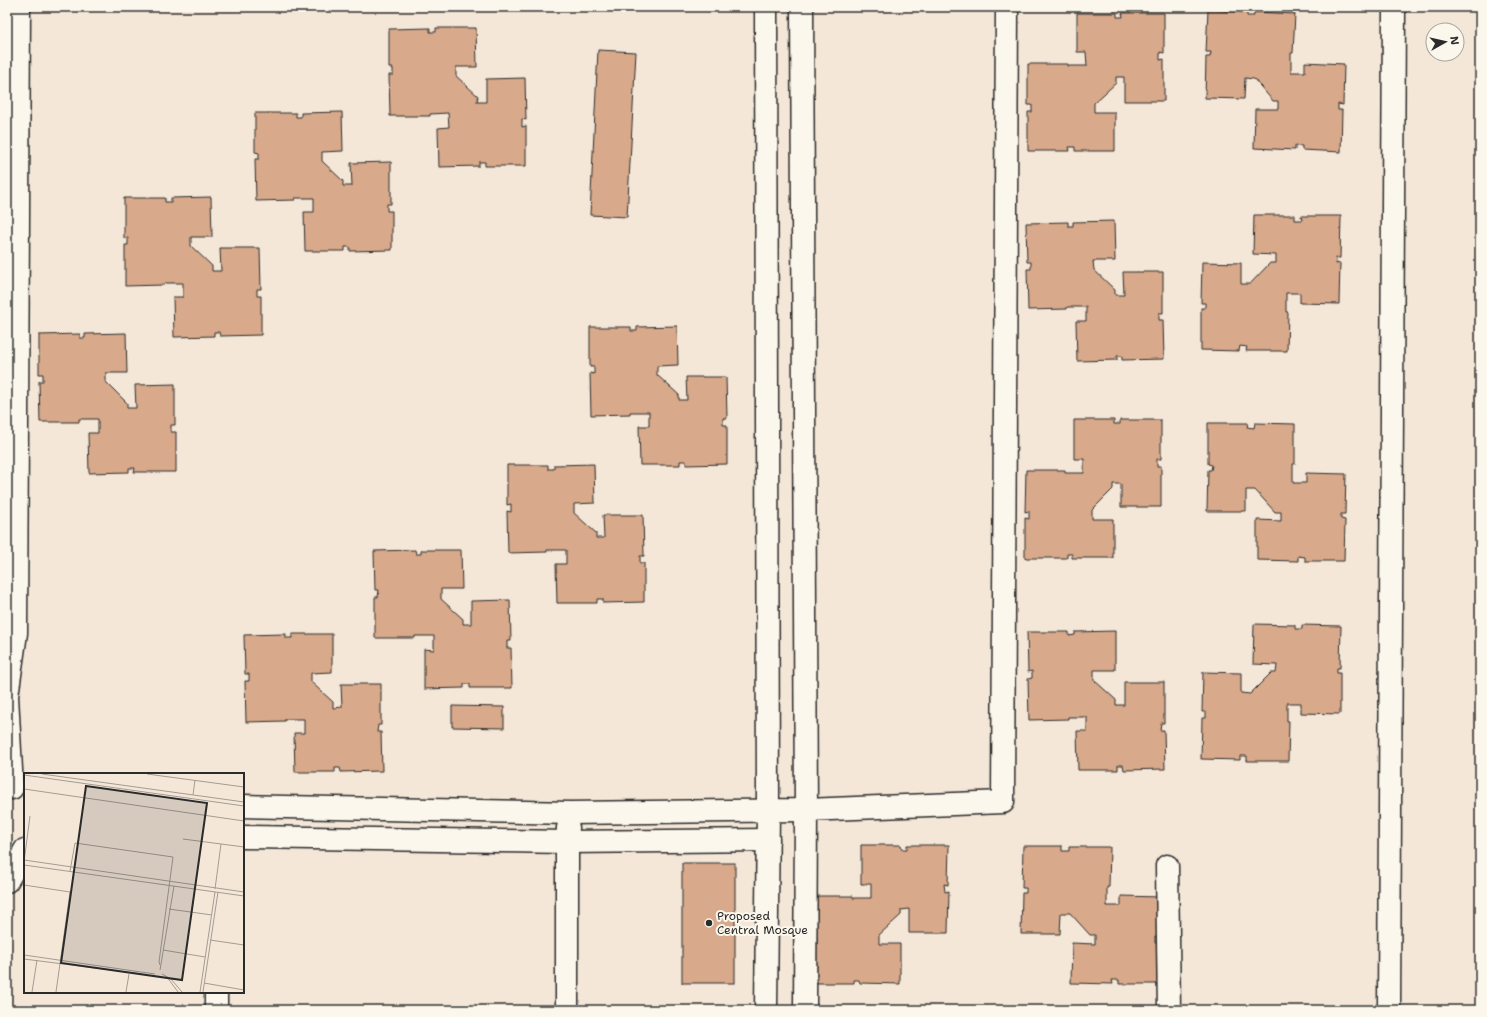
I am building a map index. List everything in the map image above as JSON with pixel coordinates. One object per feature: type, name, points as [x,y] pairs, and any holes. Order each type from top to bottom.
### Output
[{"type":"street","points":[[15,788],[7,696],[16,633],[19,7]]},
{"type":"street","points":[[766,7],[768,810],[766,1010]]},
{"type":"street","points":[[802,7],[806,810],[805,1010]]},
{"type":"street","points":[[244,806],[570,813],[806,810],[1003,802],[1007,7]]},
{"type":"street","points":[[1389,1010],[1394,7]]},
{"type":"street","points":[[567,1010],[567,842],[570,813]]},
{"type":"street","points":[[244,837],[567,842],[768,840]]},
{"type":"street","points":[[7,844],[14,848],[24,850]]},
{"type":"street","points":[[7,881],[24,852]]},
{"type":"street","points":[[1167,866],[1169,1010]]},
{"type":"street","points":[[216,993],[216,1010]]},
{"type":"building","points":[[1208,10],[1247,12],[1247,16],[1254,16],[1254,12],[1295,14],[1293,53],[1291,53],[1291,72],[1305,72],[1305,62],[1344,64],[1343,105],[1338,104],[1338,110],[1342,110],[1341,152],[1302,150],[1302,146],[1295,146],[1295,150],[1254,148],[1255,109],[1278,109],[1278,101],[1273,101],[1254,79],[1245,78],[1244,99],[1205,98],[1206,57],[1210,57],[1211,52],[1206,52]]},
{"type":"building","points":[[1077,13],[1117,13],[1117,17],[1123,17],[1122,13],[1164,13],[1164,53],[1160,52],[1160,60],[1164,59],[1164,101],[1124,101],[1124,77],[1116,77],[1116,83],[1094,103],[1094,112],[1115,112],[1115,151],[1075,151],[1075,147],[1069,147],[1070,151],[1028,151],[1028,112],[1032,112],[1032,105],[1028,105],[1028,64],[1068,64],[1068,66],[1087,66],[1086,52],[1077,52]]},
{"type":"building","points":[[430,28],[430,32],[436,32],[436,28],[476,28],[477,67],[456,67],[456,76],[478,96],[477,102],[486,102],[486,79],[525,78],[526,120],[522,119],[522,127],[526,126],[526,166],[485,166],[485,162],[479,162],[479,166],[439,167],[438,128],[449,127],[448,113],[430,114],[430,116],[390,116],[389,75],[393,75],[393,68],[389,68],[389,29]]},
{"type":"building","points":[[598,50],[636,52],[627,217],[590,215]]},
{"type":"building","points":[[342,112],[343,151],[322,152],[322,161],[343,181],[343,186],[352,186],[351,163],[391,162],[391,204],[387,204],[387,211],[392,211],[392,250],[350,251],[350,247],[345,247],[345,251],[305,251],[304,212],[314,212],[314,198],[256,201],[255,159],[259,159],[259,153],[255,152],[255,113],[296,113],[296,117],[301,117],[301,113]]},
{"type":"building","points":[[211,197],[212,237],[191,237],[191,246],[212,266],[212,271],[221,271],[220,248],[260,248],[261,289],[257,289],[257,296],[261,296],[261,335],[220,336],[219,332],[214,332],[214,336],[174,337],[173,297],[183,297],[183,283],[125,286],[125,245],[128,245],[128,238],[124,238],[124,198],[165,198],[165,202],[171,202],[171,198]]},
{"type":"building","points":[[1254,215],[1295,215],[1295,220],[1302,220],[1301,216],[1341,216],[1340,258],[1336,258],[1336,264],[1340,263],[1339,304],[1300,303],[1300,293],[1286,293],[1286,312],[1288,312],[1287,351],[1246,351],[1247,347],[1240,346],[1239,351],[1201,350],[1201,308],[1205,308],[1205,303],[1201,303],[1202,262],[1241,263],[1241,284],[1250,284],[1270,263],[1276,263],[1276,255],[1253,254]]},
{"type":"building","points":[[1114,221],[1115,261],[1093,261],[1094,270],[1115,290],[1115,295],[1124,295],[1123,272],[1163,272],[1163,313],[1159,313],[1159,320],[1163,320],[1164,359],[1122,360],[1122,356],[1117,356],[1117,360],[1077,361],[1076,321],[1086,321],[1086,307],[1028,310],[1027,269],[1031,269],[1031,262],[1027,262],[1026,223],[1068,222],[1068,226],[1073,226],[1073,222]]},
{"type":"building","points":[[677,326],[678,365],[657,366],[657,375],[679,395],[679,400],[687,400],[686,377],[726,377],[727,418],[723,418],[723,425],[727,425],[727,464],[686,465],[686,461],[680,461],[680,465],[640,465],[639,426],[649,426],[649,412],[591,415],[590,373],[594,374],[594,367],[590,367],[590,327],[631,327],[631,331],[637,331],[637,327]]},
{"type":"building","points":[[126,333],[127,373],[106,373],[106,382],[127,403],[127,408],[136,408],[135,385],[175,384],[175,425],[171,425],[171,432],[176,432],[176,472],[134,472],[135,468],[129,468],[129,472],[89,473],[88,433],[98,433],[98,419],[79,419],[79,422],[40,422],[39,381],[43,381],[43,374],[39,374],[39,335],[80,334],[80,338],[85,338],[85,334]]},
{"type":"building","points":[[1074,420],[1114,420],[1114,424],[1120,424],[1120,420],[1161,420],[1161,459],[1157,459],[1157,466],[1161,466],[1161,507],[1121,507],[1121,484],[1113,484],[1113,489],[1092,510],[1092,519],[1113,519],[1113,558],[1072,558],[1072,554],[1067,554],[1067,558],[1025,558],[1025,518],[1029,519],[1029,511],[1025,512],[1026,470],[1065,470],[1065,473],[1084,473],[1084,459],[1074,459]]},
{"type":"building","points":[[1208,423],[1248,423],[1247,427],[1254,428],[1255,423],[1295,424],[1295,464],[1293,464],[1293,483],[1306,483],[1306,473],[1346,474],[1345,514],[1341,514],[1341,519],[1345,520],[1344,561],[1305,561],[1305,557],[1298,556],[1298,561],[1257,560],[1257,520],[1281,521],[1281,512],[1275,512],[1255,490],[1246,490],[1246,511],[1207,511],[1208,470],[1211,470],[1212,465],[1208,464]]},
{"type":"building","points":[[594,464],[595,503],[574,504],[574,513],[596,533],[596,538],[604,538],[603,515],[643,515],[644,556],[640,556],[640,563],[644,563],[644,602],[603,603],[603,599],[597,599],[597,603],[557,603],[556,564],[566,564],[566,550],[508,553],[507,511],[511,512],[511,504],[507,505],[507,465],[548,465],[548,469],[554,469],[554,465]]},
{"type":"building","points":[[415,550],[416,554],[421,554],[421,550],[461,550],[462,589],[441,589],[441,599],[463,619],[463,624],[471,624],[471,601],[510,600],[511,641],[507,641],[507,648],[511,648],[512,688],[470,688],[470,684],[464,684],[464,688],[424,689],[424,649],[434,650],[434,636],[415,636],[415,638],[375,638],[375,597],[378,597],[379,590],[375,590],[374,551]]},
{"type":"building","points":[[1254,624],[1295,625],[1295,629],[1302,629],[1302,625],[1341,626],[1340,668],[1337,668],[1337,673],[1340,673],[1340,714],[1301,713],[1301,703],[1287,703],[1287,721],[1289,721],[1288,761],[1247,761],[1247,756],[1240,756],[1240,760],[1201,759],[1202,718],[1206,718],[1206,712],[1202,712],[1203,672],[1241,673],[1241,693],[1250,694],[1271,673],[1276,673],[1277,665],[1253,664]]},
{"type":"building","points":[[1115,631],[1115,670],[1094,670],[1094,680],[1116,700],[1116,705],[1124,705],[1124,682],[1164,682],[1164,723],[1161,723],[1160,730],[1164,730],[1165,769],[1124,770],[1123,765],[1118,765],[1118,770],[1078,770],[1077,731],[1087,731],[1087,717],[1029,720],[1028,679],[1032,678],[1032,671],[1028,672],[1027,632],[1069,632],[1069,636],[1075,635],[1075,632]]},
{"type":"building","points":[[286,634],[286,638],[292,638],[292,634],[332,634],[332,672],[311,673],[311,682],[333,702],[333,708],[342,707],[341,684],[381,684],[381,725],[378,725],[377,732],[381,732],[382,771],[341,772],[340,768],[335,768],[335,772],[295,772],[294,733],[304,733],[304,719],[246,722],[245,681],[249,681],[249,674],[245,674],[244,635]]},
{"type":"building","points":[[452,706],[504,707],[504,728],[452,727]]},
{"type":"building","points":[[861,845],[901,845],[902,849],[907,849],[907,845],[949,845],[948,885],[944,884],[945,892],[949,891],[948,933],[909,933],[909,909],[901,910],[901,915],[879,935],[879,944],[900,944],[900,984],[860,983],[859,980],[854,980],[854,983],[813,983],[813,944],[817,944],[817,937],[813,937],[813,896],[853,896],[853,898],[871,898],[871,884],[861,884]]},
{"type":"building","points":[[1023,846],[1062,846],[1062,851],[1069,851],[1069,847],[1110,847],[1107,906],[1121,906],[1121,896],[1160,897],[1159,937],[1155,937],[1155,943],[1159,943],[1158,984],[1119,984],[1119,980],[1112,980],[1113,984],[1071,983],[1072,943],[1095,944],[1095,935],[1090,935],[1070,913],[1061,913],[1060,934],[1021,934],[1022,893],[1026,893],[1026,888],[1022,888]]},
{"type":"building","name":"Proposed Central Mosque","points":[[682,863],[735,863],[735,983],[682,983]]},
{"type":"place","name":"Proposed Central Mosque","points":[[709,923]]}]
